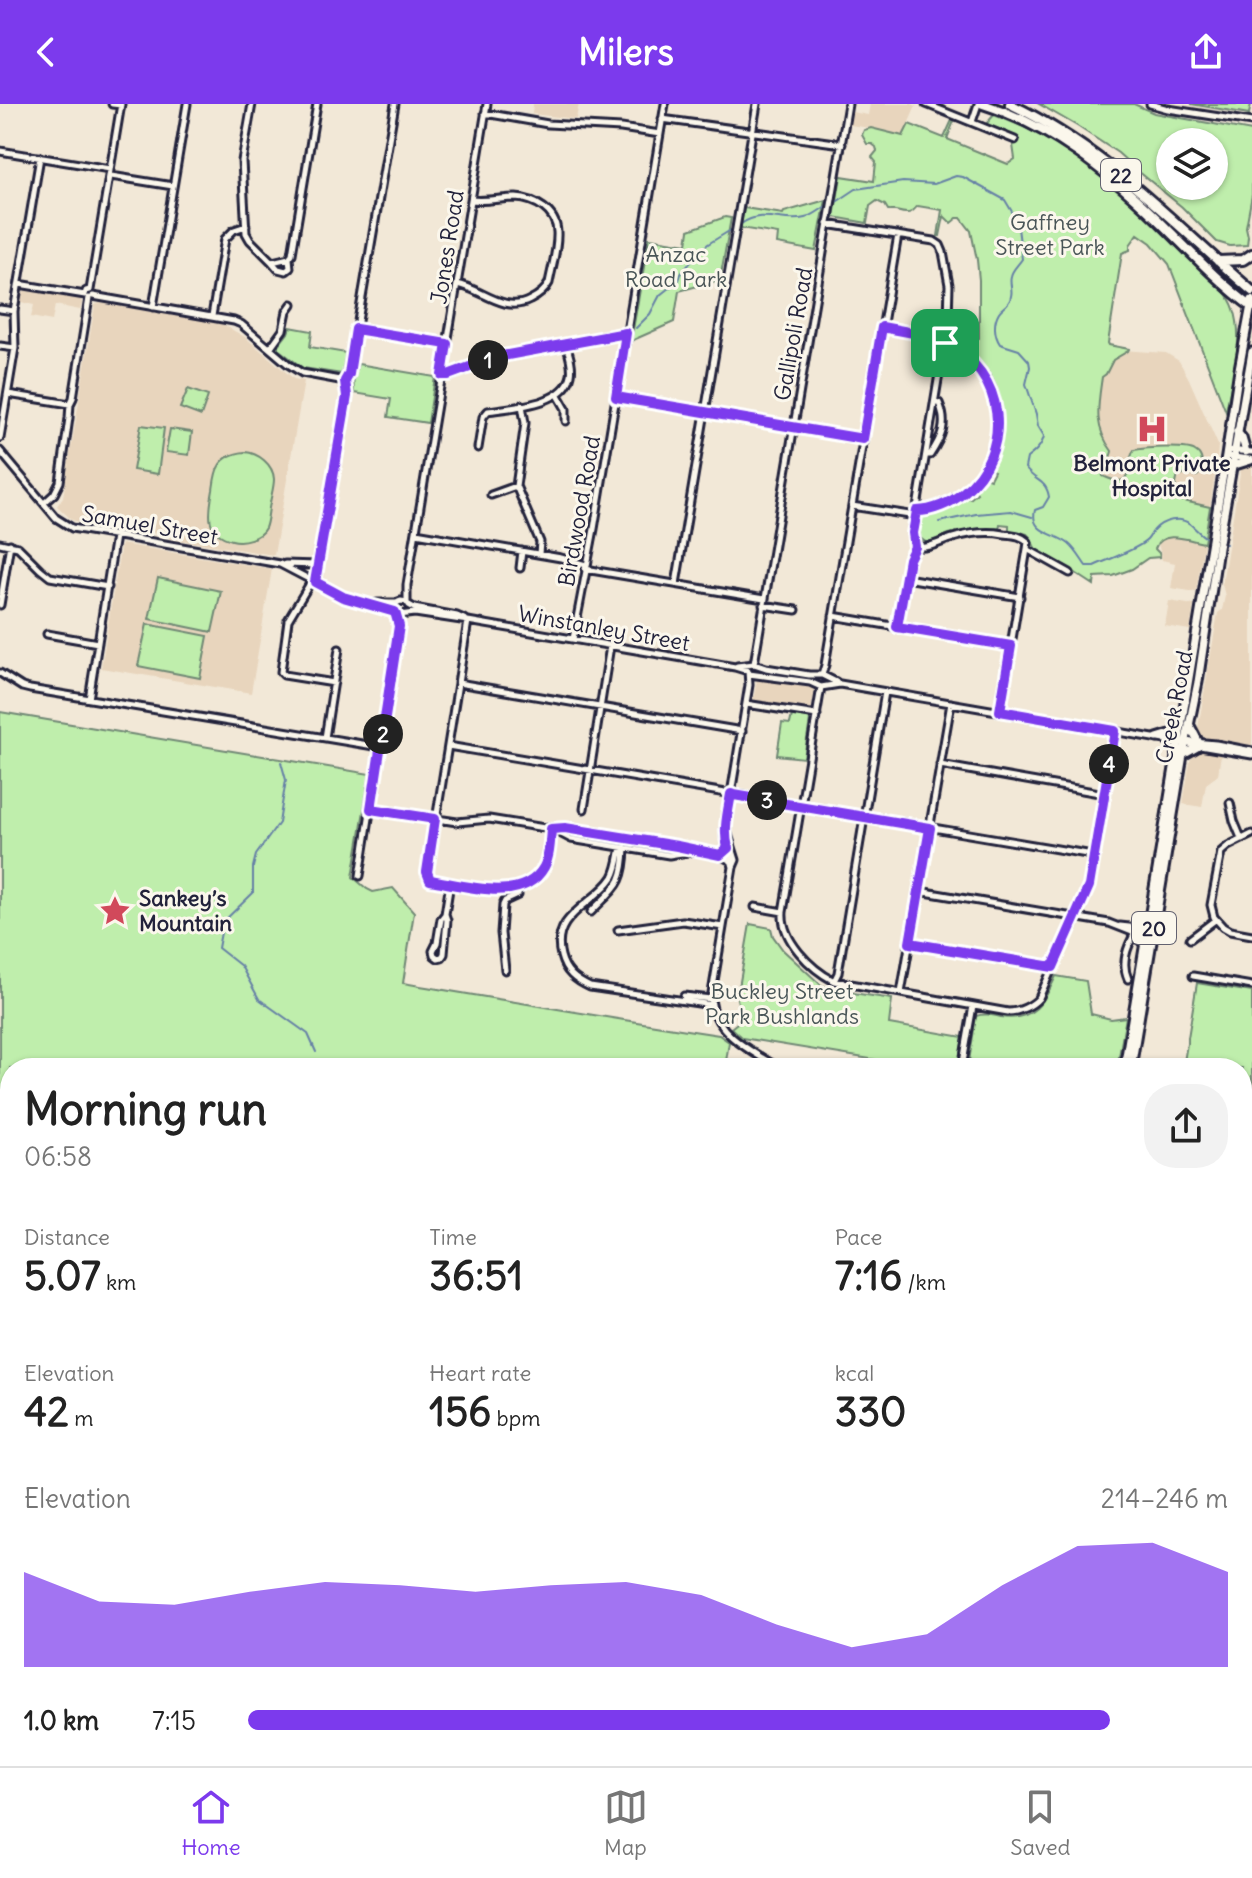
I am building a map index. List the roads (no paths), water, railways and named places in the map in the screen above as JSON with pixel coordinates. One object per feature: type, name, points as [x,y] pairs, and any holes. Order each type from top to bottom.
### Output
[{"type":"highway","name":"22","points":[[981,104],[1031,124],[1088,159],[1141,204],[1232,291],[1252,305]]},
{"type":"highway","name":"22","points":[[1010,104],[1055,127],[1102,159],[1252,291]]},
{"type":"highway","points":[[1218,261],[1243,260],[1252,254]]},
{"type":"main road","name":"Creek Road","points":[[1126,1058],[1185,725],[1207,629],[1214,547],[1230,453],[1237,379],[1252,305]]},
{"type":"main road","name":"Creek Road","points":[[1216,536],[1252,352]]},
{"type":"main road","points":[[1232,466],[1250,456],[1237,432]]},
{"type":"main road","points":[[1157,738],[1185,725],[1199,744],[1183,755]]},
{"type":"main road","name":"Creek Road","points":[[1133,1058],[1183,742]]},
{"type":"street","points":[[44,503],[54,494],[60,482],[70,404],[121,105],[112,104]]},
{"type":"street","points":[[153,307],[187,104]]},
{"type":"street","points":[[252,104],[242,161],[246,233],[278,269],[286,271],[290,268],[289,258],[317,104]]},
{"type":"street","points":[[334,683],[281,672],[288,620],[314,581],[347,396],[345,381],[349,374],[395,104]]},
{"type":"street","name":"Jones Road","points":[[408,604],[407,585],[487,104]]},
{"type":"street","name":"Birdwood Road","points":[[573,639],[665,104]]},
{"type":"street","points":[[676,584],[757,104]]},
{"type":"street","name":"Gallipoli Road","points":[[711,1002],[732,864],[725,837],[731,794],[848,104]]},
{"type":"street","points":[[926,104],[1015,140]]},
{"type":"street","points":[[972,122],[981,104]]},
{"type":"street","points":[[1152,104],[1252,122]]},
{"type":"street","points":[[485,113],[548,124],[621,128],[660,134]]},
{"type":"street","points":[[662,119],[842,144]]},
{"type":"street","points":[[0,151],[173,186]]},
{"type":"street","points":[[0,438],[15,348],[14,311],[40,157]]},
{"type":"street","points":[[457,284],[499,302],[521,305],[539,295],[549,283],[557,231],[546,210],[523,199],[471,200]]},
{"type":"street","points":[[827,224],[934,241],[943,252],[949,285],[945,339],[913,533],[915,547],[909,559],[897,627]]},
{"type":"street","points":[[212,316],[225,239],[234,230],[246,226]]},
{"type":"street","points":[[821,686],[815,680],[822,676],[825,665],[898,234]]},
{"type":"street","points":[[272,262],[289,258]]},
{"type":"street","points":[[19,284],[212,316],[241,324],[302,373],[345,381]]},
{"type":"street","points":[[270,348],[283,330],[287,311],[292,304]]},
{"type":"street","points":[[0,309],[14,311]]},
{"type":"street","points":[[882,327],[945,339],[968,340]]},
{"type":"street","points":[[356,329],[447,344]]},
{"type":"street","points":[[442,375],[452,375],[497,357],[626,333]]},
{"type":"street","points":[[852,506],[916,514],[952,501],[975,483],[992,457],[998,427],[993,395],[974,364],[945,339]]},
{"type":"street","points":[[478,448],[485,414],[552,398],[569,383],[572,367],[566,344]]},
{"type":"street","points":[[0,346],[15,348]]},
{"type":"street","points":[[8,394],[70,404]]},
{"type":"street","points":[[558,395],[566,409],[566,421]]},
{"type":"street","points":[[616,397],[863,439]]},
{"type":"street","points":[[927,455],[940,441],[944,427],[941,407],[935,402]]},
{"type":"street","points":[[522,405],[525,423],[516,486],[540,542],[539,554]]},
{"type":"street","name":"Samuel Street","points":[[0,451],[56,518],[68,527],[280,564],[317,565]]},
{"type":"street","points":[[1230,453],[1250,456]]},
{"type":"street","points":[[491,495],[516,486]]},
{"type":"street","points":[[416,533],[539,554],[586,567],[796,610]]},
{"type":"street","points":[[915,547],[930,547],[974,533],[1022,536],[1028,542],[1000,711]]},
{"type":"street","points":[[89,699],[115,536]]},
{"type":"street","points":[[0,543],[18,547],[50,577],[108,587]]},
{"type":"street","points":[[0,605],[10,544]]},
{"type":"street","points":[[1027,549],[1070,573]]},
{"type":"street","points":[[520,568],[522,551]]},
{"type":"street","name":"Samuel Street","points":[[280,564],[343,597],[396,613]]},
{"type":"street","points":[[906,578],[1020,597]]},
{"type":"street","name":"Jones Road","points":[[398,602],[407,585]]},
{"type":"street","points":[[360,876],[399,626],[395,607],[398,602],[408,604],[410,610],[399,626]]},
{"type":"street","name":"Samuel Street","points":[[368,603],[398,602]]},
{"type":"street","name":"Winstanley Street","points":[[408,604],[468,621]]},
{"type":"street","points":[[396,613],[407,614]]},
{"type":"street","name":"Winstanley Street","points":[[407,614],[468,621],[735,667],[822,676],[840,684],[1252,753]]},
{"type":"street","points":[[833,616],[1011,646]]},
{"type":"street","points":[[468,621],[427,876],[430,880],[501,891],[517,888],[526,884],[545,865],[551,829]]},
{"type":"street","points":[[47,634],[98,643]]},
{"type":"street","points":[[584,809],[610,646]]},
{"type":"street","points":[[325,738],[339,649]]},
{"type":"street","name":"Winstanley Street","points":[[753,669],[821,686],[840,684]]},
{"type":"street","points":[[0,673],[22,687],[380,747]]},
{"type":"street","points":[[822,676],[827,682],[821,686],[782,921],[790,941],[813,966],[834,981],[1016,1012],[1036,1001],[1087,891],[1115,731]]},
{"type":"street","points":[[458,683],[742,731]]},
{"type":"street","points":[[834,981],[838,973],[885,692]]},
{"type":"street","points":[[901,993],[951,703]]},
{"type":"street","points":[[746,704],[817,715]]},
{"type":"street","points":[[448,746],[1094,855]]},
{"type":"street","points":[[940,765],[1105,794]]},
{"type":"street","points":[[1230,803],[1241,838]]},
{"type":"street","points":[[371,809],[457,822],[489,819],[551,829],[565,828],[720,855],[732,864]]},
{"type":"street","name":"Gallipoli Road","points":[[726,827],[735,853],[736,860],[732,864]]},
{"type":"street","points":[[551,829],[571,839],[669,855],[695,851]]},
{"type":"street","points":[[1252,834],[1228,846],[1219,857],[1211,905],[1215,920],[1230,931],[1252,935]]},
{"type":"street","points":[[591,912],[622,877],[623,847]]},
{"type":"street","points":[[623,847],[611,880],[565,922],[560,950],[567,970],[579,982],[590,987],[711,1002]]},
{"type":"street","points":[[720,855],[728,848]]},
{"type":"street","points":[[445,914],[433,951],[438,958],[444,954],[450,883]]},
{"type":"street","points":[[505,970],[501,933],[503,905],[518,895],[517,888]]},
{"type":"street","points":[[919,891],[1119,926],[1137,931],[1144,946]]},
{"type":"street","points":[[755,907],[783,912]]},
{"type":"street","points":[[1128,979],[1124,959],[1137,931],[1149,916]]},
{"type":"street","points":[[1190,939],[1215,920]]},
{"type":"street","points":[[618,930],[683,921],[723,927]]},
{"type":"street","points":[[910,943],[1053,967]]},
{"type":"street","points":[[1193,976],[1252,986]]},
{"type":"street","points":[[684,996],[711,1002]]},
{"type":"street","points":[[711,1002],[720,1026],[764,1058]]},
{"type":"street","points":[[964,1058],[973,1006]]},
{"type":"waterway","points":[[835,203],[856,189],[903,182],[934,184],[956,176],[1005,200],[1017,220],[1022,259],[1012,274],[1010,299],[999,312],[995,328],[1000,344],[1019,350],[1029,361],[1026,384],[1044,436],[1042,443],[1027,458],[1025,468],[1043,484],[1049,497],[1043,507],[1035,510],[1036,523],[1045,532],[1069,544],[1086,566],[1094,566],[1137,547],[1158,527],[1172,520],[1190,524],[1205,537]]},
{"type":"waterway","points":[[741,224],[757,217],[805,218],[828,205]]},
{"type":"waterway","points":[[636,328],[650,314],[660,295],[679,280],[699,252],[734,228]]},
{"type":"waterway","points":[[939,522],[1011,511],[1032,517]]},
{"type":"waterway","points":[[281,762],[286,780],[279,823],[256,855],[253,893],[223,922],[218,948],[241,966],[259,999],[308,1034],[316,1052]]},
{"type":"place","name":"Belmont Private Hospital","points":[[1152,429]]},
{"type":"place","name":"Sankey’s Mountain","points":[[115,911]]},
{"type":"park label","name":"Gaffney Street Park","points":[[1050,234]]},
{"type":"park label","name":"Anzac Road Park","points":[[676,266]]},
{"type":"park label","name":"Buckley Street Park Bushlands","points":[[782,1004]]}]
